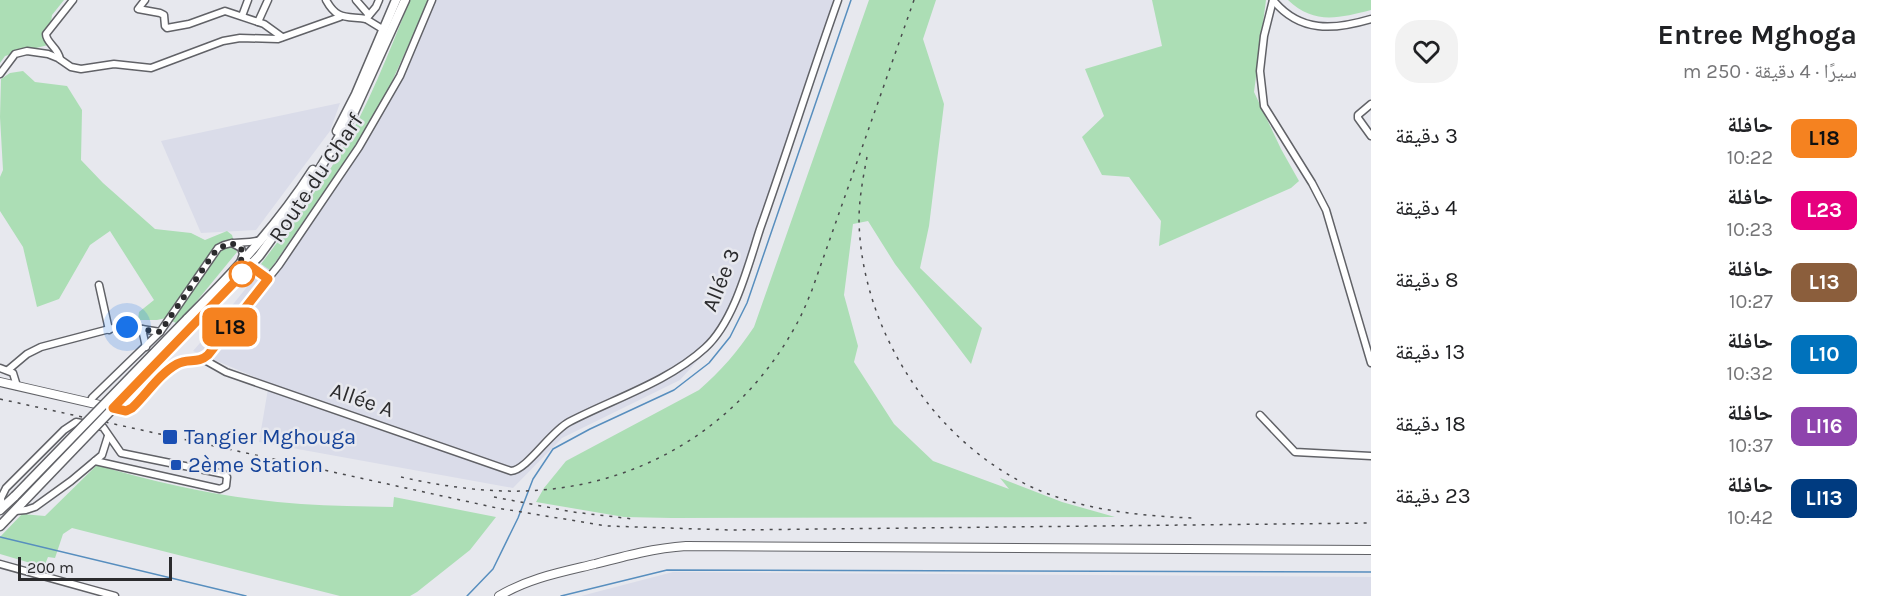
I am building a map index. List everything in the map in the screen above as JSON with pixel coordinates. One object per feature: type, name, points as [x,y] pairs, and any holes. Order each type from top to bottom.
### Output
[{"type":"highway","points":[[0,526],[190,322],[295,197],[335,133],[356,94],[396,0]]},
{"type":"highway","points":[[1,509],[190,322],[250,266],[307,190],[342,132],[362,96],[405,0]]},
{"type":"main road","points":[[0,382],[120,410],[129,410],[178,363],[203,359]]},
{"type":"main road","points":[[500,596],[522,584],[557,573],[636,554],[686,546],[1371,550]]},
{"type":"street","points":[[60,60],[59,52],[46,38],[46,34],[73,0]]},
{"type":"street","points":[[145,0],[138,9],[164,15],[167,28],[198,21],[221,12],[230,12],[258,22],[282,37]]},
{"type":"street","points":[[242,16],[248,0]]},
{"type":"street","points":[[258,22],[268,0]]},
{"type":"street","points":[[326,0],[333,12],[340,17]]},
{"type":"street","points":[[356,0],[368,17],[384,30]]},
{"type":"street","points":[[368,17],[379,0]]},
{"type":"street","name":"Route du Charf","points":[[203,359],[268,279],[376,121],[400,76],[432,0]]},
{"type":"street","name":"Allée 3","points":[[511,471],[524,466],[544,442],[562,426],[679,368],[713,340],[733,304],[752,253],[837,0]]},
{"type":"street","points":[[1273,0],[1287,14],[1308,24],[1327,28],[1341,27],[1371,19]]},
{"type":"street","points":[[1273,0],[1264,36],[1260,71],[1264,106],[1312,183],[1326,210],[1371,363]]},
{"type":"street","points":[[0,74],[15,54],[21,52],[48,54],[71,67],[81,69],[114,64],[151,68],[223,41],[240,38],[265,40],[282,37],[340,17],[368,17]]},
{"type":"street","points":[[1371,104],[1358,115],[1371,136]]},
{"type":"street","points":[[90,402],[160,332],[214,253],[229,242],[249,243],[260,240]]},
{"type":"street","points":[[229,242],[238,245],[242,251],[243,256],[236,270]]},
{"type":"street","points":[[250,266],[268,279]]},
{"type":"street","points":[[99,285],[109,330]]},
{"type":"street","points":[[8,370],[27,354],[37,349],[109,330],[122,327],[160,332]]},
{"type":"street","points":[[142,329],[146,347]]},
{"type":"street","name":"Allée A","points":[[203,359],[226,372],[511,471]]},
{"type":"street","points":[[0,368],[14,375],[17,386]]},
{"type":"street","points":[[1260,415],[1295,452],[1371,456]]},
{"type":"street","points":[[1,509],[1,498],[6,488],[72,424],[78,422],[103,428],[121,453],[224,474],[228,483],[220,489],[95,461]]},
{"type":"street","points":[[15,511],[35,507],[95,461],[105,450],[108,436]]},
{"type":"street","points":[[120,466],[121,453]]},
{"type":"street","points":[[0,564],[115,596]]},
{"type":"shaded area","points":[[433,0],[842,0],[727,328],[680,380],[562,438],[513,488],[259,442],[269,383],[193,351],[375,128],[419,43]]},
{"type":"shaded area","points":[[340,103],[330,131],[256,230],[201,233],[161,141]]},
{"type":"shaded area","points":[[673,572],[1371,577],[1371,596],[581,596]]},
{"type":"green space","points":[[0,0],[64,0],[52,15],[48,45],[5,56],[0,63]]},
{"type":"green space","points":[[410,0],[429,0],[384,99],[349,155],[270,270],[261,264],[321,183],[350,137],[378,79]]},
{"type":"green space","points":[[869,0],[936,0],[923,39],[944,104],[929,226],[920,268],[982,328],[971,364],[895,264],[868,221],[853,224],[844,295],[858,346],[854,362],[894,424],[933,461],[1009,489],[1000,478],[1062,502],[1115,517],[624,517],[536,502],[544,488],[566,461],[699,390],[729,360],[754,327]]},
{"type":"green space","points":[[1152,0],[1266,0],[1254,92],[1299,181],[1291,188],[1159,246],[1161,221],[1129,177],[1102,175],[1082,137],[1104,116],[1085,69],[1162,46]]},
{"type":"green space","points":[[1288,0],[1371,0],[1371,10],[1338,17],[1317,16],[1307,13]]},
{"type":"green space","points":[[23,71],[35,82],[67,86],[82,110],[81,160],[103,183],[155,229],[191,233],[205,240],[227,231],[232,235],[237,252],[178,324],[166,318],[138,320],[139,312],[154,300],[110,231],[90,245],[59,299],[37,307],[23,247],[0,211],[0,177],[3,170],[0,117],[1,79],[10,73]]},
{"type":"green space","points":[[97,465],[172,485],[249,499],[312,505],[393,507],[394,497],[496,517],[470,550],[410,596],[340,596],[72,528],[63,534],[55,558],[48,557],[44,567],[0,554],[0,537],[22,514],[45,516]]},
{"type":"waterway","points":[[467,596],[493,569],[518,518],[533,479],[553,449],[674,390],[709,363],[730,337],[747,303],[851,0]]},
{"type":"waterway","points":[[0,537],[246,596]]},
{"type":"waterway","points":[[561,596],[667,570],[1371,572]]},
{"type":"railway","points":[[401,477],[453,487],[506,491],[542,490],[582,484],[620,474],[656,460],[689,441],[720,418],[748,391],[773,361],[802,313],[914,0]]},
{"type":"railway","points":[[867,157],[860,196],[859,220],[863,262],[873,303],[889,342],[910,379],[936,413],[966,444],[999,469],[1036,489],[1073,502],[1112,511],[1192,518]]},
{"type":"railway","points":[[0,399],[497,508],[607,526],[731,530],[1371,523]]},
{"type":"railway","points":[[494,497],[573,512],[633,519]]},
{"type":"bus line","name":"L18","points":[[250,266],[268,279],[208,355],[197,361],[178,363],[132,408],[126,411],[113,408],[250,266]]},
{"type":"place","name":"Tangier Mghouga","points":[[170,437]]},
{"type":"place","name":"2ème Station","points":[[176,465]]},
{"type":"route","points":[[127,327],[160,332],[214,253],[229,242],[241,248],[243,256],[236,270],[242,274]]}]
